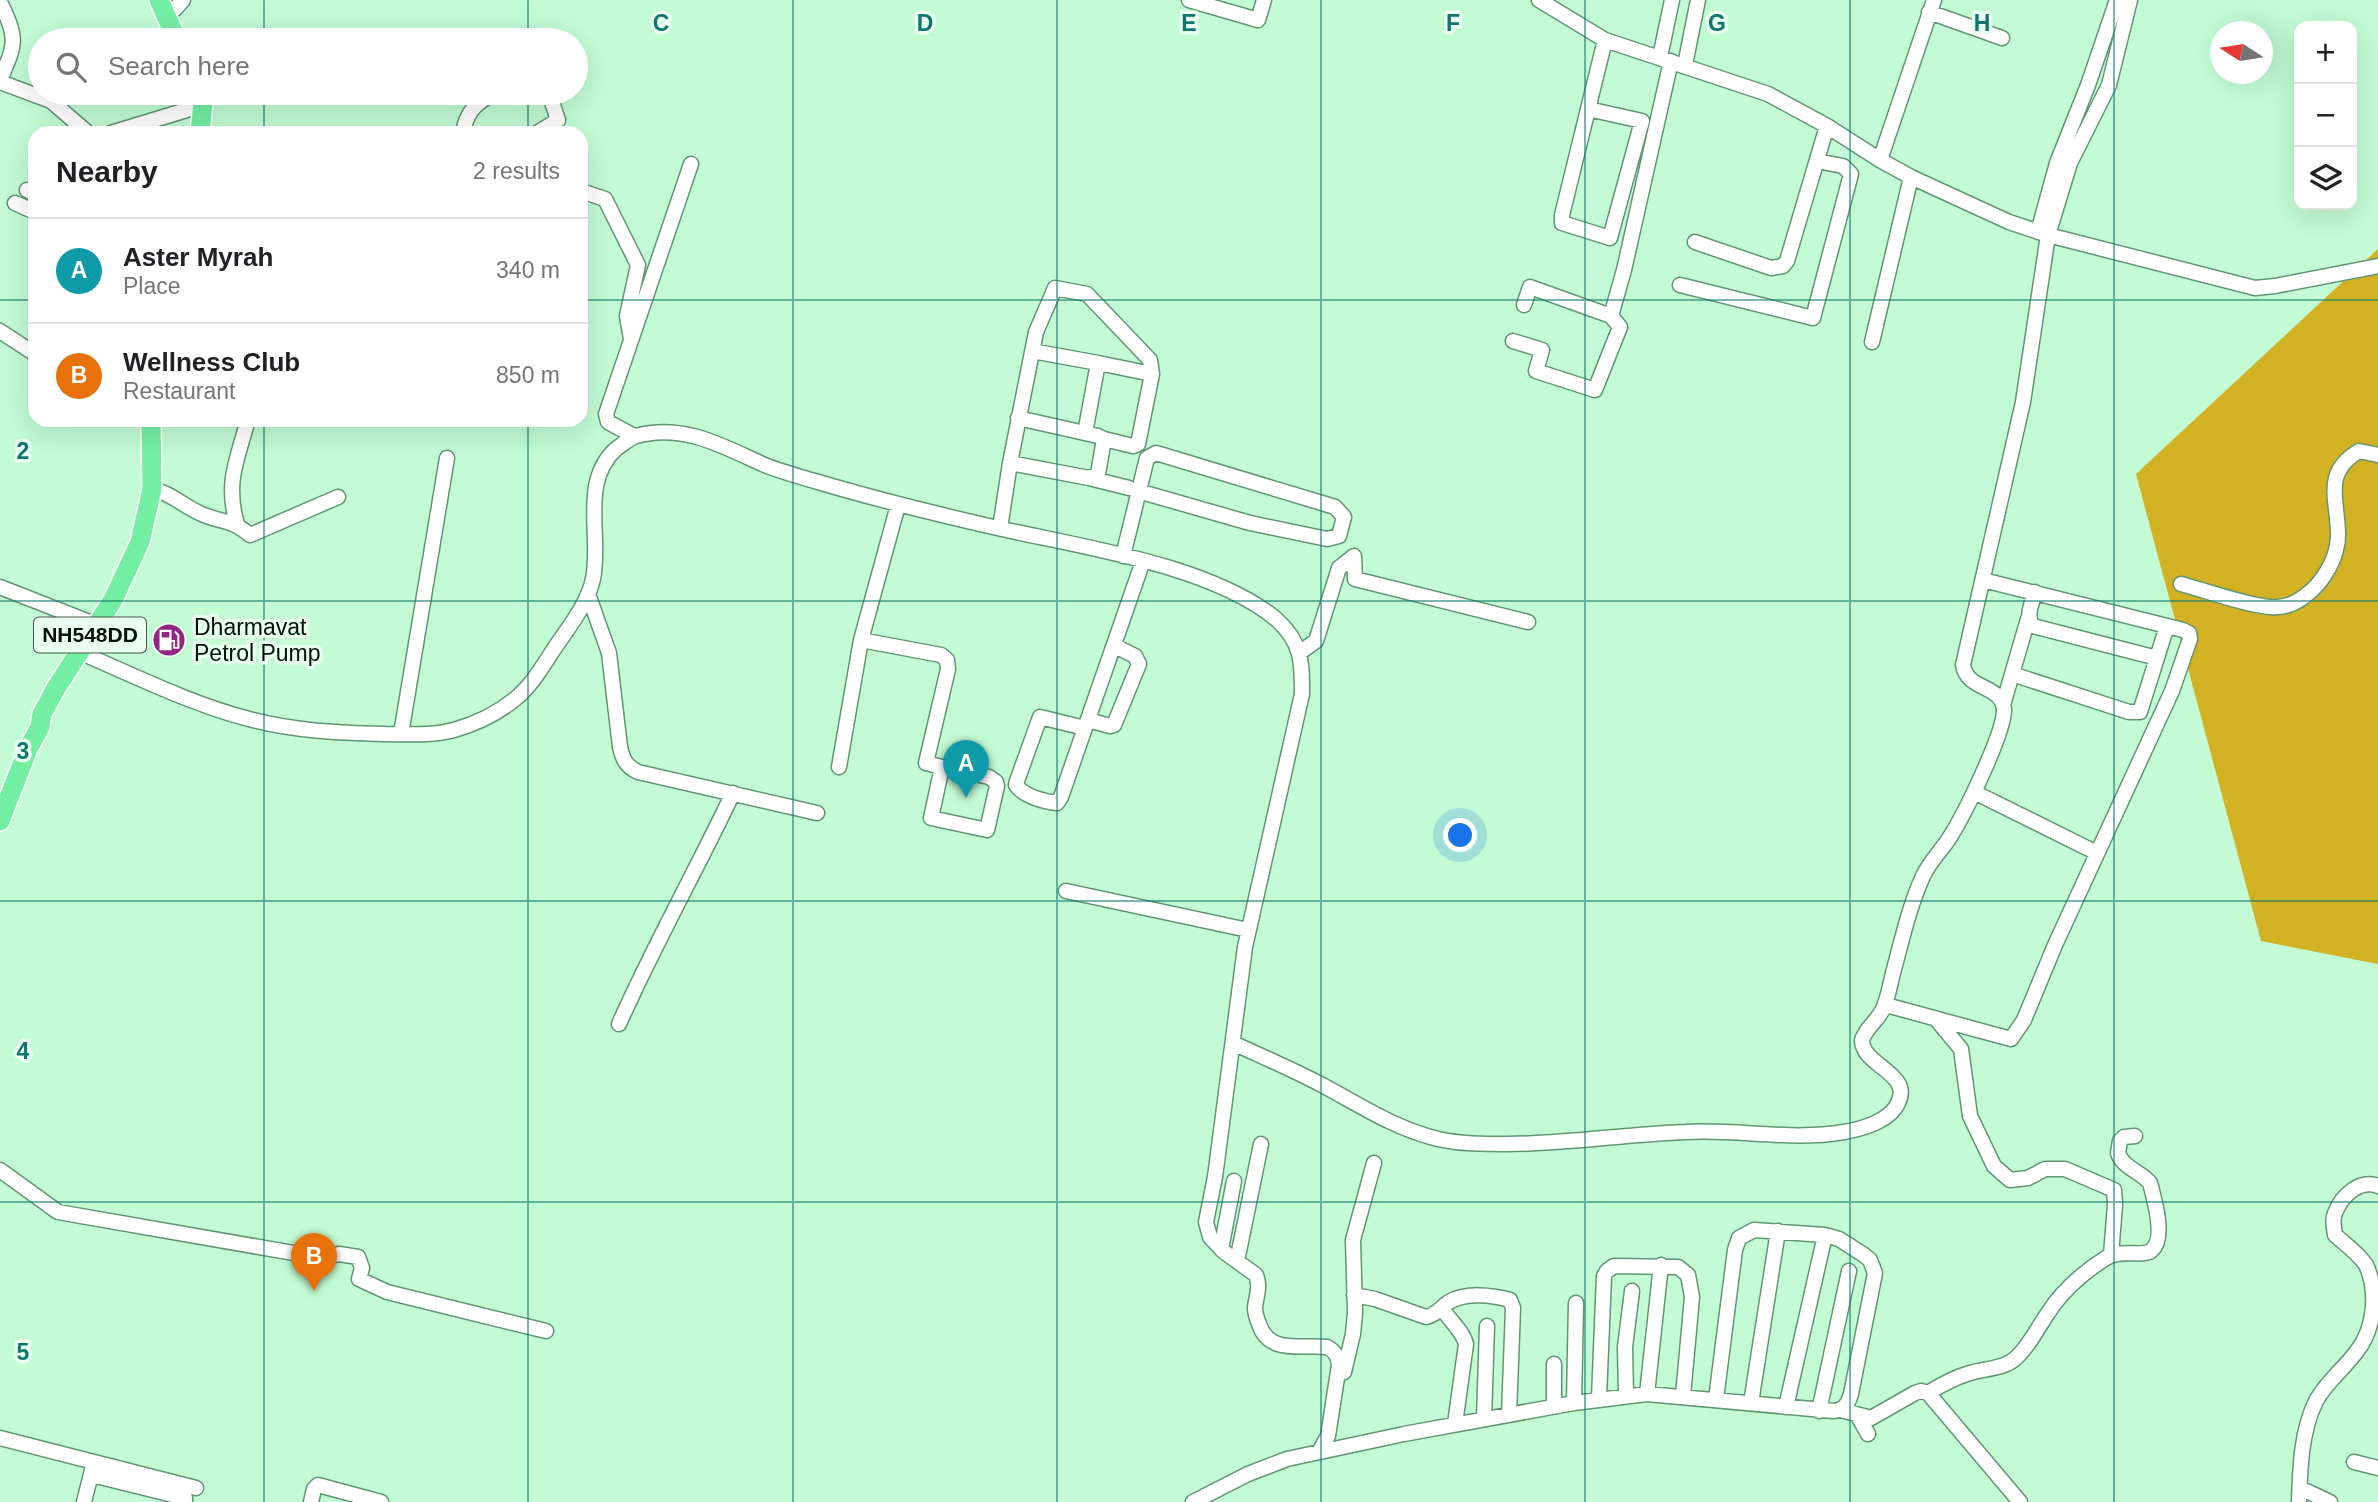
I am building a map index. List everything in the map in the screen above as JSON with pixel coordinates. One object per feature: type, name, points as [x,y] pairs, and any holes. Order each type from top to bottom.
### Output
[{"type":"highway","points":[[161,6],[171,28]]},
{"type":"highway","points":[[200,126],[201,105]]},
{"type":"highway","name":"NH548DD","points":[[152,427],[158,490]]},
{"type":"highway","name":"NH548DD","points":[[0,821],[28,749],[40,727],[41,714],[127,589],[146,537],[158,490],[160,427]]},
{"type":"highway","name":"NH548DD","points":[[83,653],[146,537]]},
{"type":"street","points":[[161,6],[174,9],[183,0]]},
{"type":"street","points":[[1189,0],[1258,20],[1264,0]]},
{"type":"street","points":[[1539,0],[1605,40],[1768,94],[1911,177],[2009,222],[2043,233],[2255,288],[2378,266]]},
{"type":"street","points":[[1672,0],[1672,61]]},
{"type":"street","points":[[1611,316],[1672,61],[1698,0]]},
{"type":"street","points":[[2003,705],[1997,694],[1972,682],[1964,669],[2023,402],[2043,233],[2057,163],[2096,64],[2117,0]]},
{"type":"street","points":[[2043,233],[2070,163],[2109,85],[2130,0]]},
{"type":"street","points":[[0,2],[15,40],[0,81],[28,92]]},
{"type":"street","points":[[1880,160],[1931,6],[2002,38]]},
{"type":"street","points":[[1588,108],[1642,121],[1610,238],[1562,223],[1588,108],[1605,40]]},
{"type":"street","points":[[56,105],[81,126]]},
{"type":"street","points":[[128,126],[181,105]]},
{"type":"street","points":[[464,126],[465,119],[475,105]]},
{"type":"street","points":[[548,126],[558,120],[553,105]]},
{"type":"street","points":[[1695,242],[1771,268],[1783,266],[1787,261],[1827,126]]},
{"type":"street","points":[[1680,285],[1814,318],[1851,174],[1843,166],[1817,161]]},
{"type":"street","points":[[634,436],[606,419],[691,164]]},
{"type":"street","points":[[1872,342],[1911,177]]},
{"type":"street","points":[[588,193],[605,199],[638,265],[627,316],[632,341]]},
{"type":"street","points":[[15,203],[28,209]]},
{"type":"street","points":[[1513,341],[1542,351],[1536,371],[1595,390],[1620,327],[1611,316],[1530,287],[1524,305]]},
{"type":"street","points":[[1000,528],[1018,418],[1032,351],[1055,288],[1087,294],[1150,360],[1152,374],[1138,443],[1133,446],[1018,418]]},
{"type":"street","points":[[0,331],[28,349]]},
{"type":"street","points":[[1032,351],[1152,374]]},
{"type":"street","points":[[1085,433],[1098,363]]},
{"type":"street","points":[[237,524],[231,505],[230,488],[246,427]]},
{"type":"street","points":[[83,653],[175,693],[250,720],[329,733],[401,734],[452,730],[487,716],[513,700],[532,683],[579,612],[594,574],[593,520],[600,471],[614,450],[634,436],[679,433],[702,436],[792,475],[898,505],[1143,561],[1195,577],[1237,595],[1275,618],[1295,639],[1302,664],[1302,694],[1248,930],[1206,1223],[1210,1237],[1256,1275],[1259,1292],[1255,1310],[1260,1328],[1269,1340],[1281,1346],[1317,1346],[1332,1350],[1349,1350]]},
{"type":"street","points":[[1089,478],[1098,474],[1104,439]]},
{"type":"street","points":[[2182,584],[2271,608],[2296,603],[2312,591],[2331,564],[2338,533],[2334,490],[2341,464],[2359,451],[2378,455]]},
{"type":"street","points":[[1010,463],[1089,478],[1134,489],[1250,523],[1326,539],[1339,536],[1344,517],[1335,507],[1161,454],[1150,454],[1134,489],[1123,556]]},
{"type":"street","points":[[401,734],[447,458]]},
{"type":"street","points":[[158,490],[202,514],[237,524],[250,535],[283,523],[338,496]]},
{"type":"street","points":[[839,767],[861,640],[898,505]]},
{"type":"street","points":[[1299,653],[1316,641],[1339,568],[1354,556],[1354,579],[1528,622]]},
{"type":"street","points":[[1115,646],[1135,656],[1139,664],[1114,725],[1087,724],[1040,717],[1017,781],[1016,785],[1020,791],[1057,803],[1061,797],[1087,724],[1115,646],[1143,561]]},
{"type":"street","points":[[1233,1042],[1321,1084],[1398,1127],[1442,1140],[1473,1144],[1546,1144],[1698,1132],[1816,1135],[1863,1128],[1888,1115],[1899,1102],[1900,1086],[1867,1053],[1862,1045],[1864,1034],[1886,1005],[2011,1039],[2024,1020],[2055,945],[2172,691],[2189,645],[2189,633],[2167,626],[1983,580]]},
{"type":"street","points":[[0,587],[97,625]]},
{"type":"street","points":[[1882,1011],[1911,906],[1924,872],[1950,838],[1974,792],[2001,725],[2003,705],[2035,593]]},
{"type":"street","points":[[588,594],[609,653],[620,747],[629,768],[817,813]]},
{"type":"street","points":[[2028,619],[2033,626],[2157,658]]},
{"type":"street","points":[[2012,674],[2135,713],[2140,712],[2167,626]]},
{"type":"street","points":[[861,640],[941,655],[947,660],[948,669],[926,763],[989,777],[996,782],[988,830],[931,818],[942,767]]},
{"type":"street","points":[[1974,792],[2097,853]]},
{"type":"street","points":[[619,1024],[649,956],[699,866],[733,793]]},
{"type":"street","points":[[1066,891],[1248,930]]},
{"type":"street","points":[[1935,1018],[1961,1049],[1970,1116],[1994,1166],[2010,1180],[2028,1178],[2045,1169],[2065,1169],[2114,1190],[2111,1255]]},
{"type":"street","points":[[1193,1502],[1248,1474],[1325,1450],[1600,1398],[1647,1394],[1683,1396],[1841,1410],[1858,1416],[1875,1416],[1915,1393],[1928,1393],[1969,1372],[2005,1365],[2016,1359],[2068,1288],[2115,1252],[2145,1254],[2152,1250],[2158,1238],[2156,1209],[2150,1183],[2124,1164],[2118,1153],[2120,1141],[2124,1137],[2135,1136]]},
{"type":"street","points":[[1237,1261],[1261,1144]]},
{"type":"street","points":[[1325,1450],[1353,1334],[1353,1240],[1374,1163]]},
{"type":"street","points":[[0,1170],[58,1213],[323,1258],[339,1254],[358,1257],[362,1268],[359,1279],[369,1285],[387,1292],[546,1331]]},
{"type":"street","points":[[1222,1249],[1234,1181]]},
{"type":"street","points":[[2330,1502],[2300,1495],[2304,1445],[2315,1404],[2324,1388],[2366,1337],[2372,1320],[2375,1297],[2373,1279],[2365,1263],[2335,1235],[2335,1213],[2343,1199],[2359,1185],[2365,1183],[2378,1186]]},
{"type":"street","points":[[1716,1399],[1737,1242],[1745,1233],[1754,1230],[1825,1235],[1864,1255],[1875,1273],[1851,1394],[1848,1404],[1841,1410]]},
{"type":"street","points":[[1751,1404],[1778,1231]]},
{"type":"street","points":[[1786,1407],[1825,1235]]},
{"type":"street","points":[[1647,1394],[1661,1265]]},
{"type":"street","points":[[1600,1398],[1604,1276],[1606,1271],[1614,1266],[1678,1267],[1688,1275],[1692,1297],[1683,1396]]},
{"type":"street","points":[[1819,1410],[1849,1271]]},
{"type":"street","points":[[1626,1395],[1626,1347],[1632,1291]]},
{"type":"street","points":[[1353,1296],[1375,1299],[1426,1317],[1434,1315],[1450,1301],[1468,1296],[1510,1300],[1509,1415]]},
{"type":"street","points":[[1574,1403],[1576,1303]]},
{"type":"street","points":[[1441,1308],[1464,1337],[1466,1344],[1455,1424]]},
{"type":"street","points":[[1484,1419],[1488,1326]]},
{"type":"street","points":[[1325,1450],[1339,1365],[1339,1358],[1332,1350]]},
{"type":"street","points":[[1553,1364],[1554,1406]]},
{"type":"street","points":[[1928,1393],[2020,1502]]},
{"type":"street","points":[[1858,1416],[1868,1434]]},
{"type":"street","points":[[0,1438],[186,1498],[185,1502]]},
{"type":"street","points":[[2354,1462],[2378,1468]]},
{"type":"street","points":[[93,1469],[196,1488]]},
{"type":"street","points":[[84,1502],[93,1469]]},
{"type":"street","points":[[311,1502],[314,1489],[318,1485],[381,1502]]},
{"type":"shaded area","points":[[2378,249],[2378,964],[2261,941],[2136,474]]},
{"type":"place","name":"Dharmavat Petrol Pump","points":[[169,640]]},
{"type":"place","name":"Aster Myrah","points":[[966,798]]},
{"type":"place","name":"Wellness Club","points":[[314,1291]]}]
